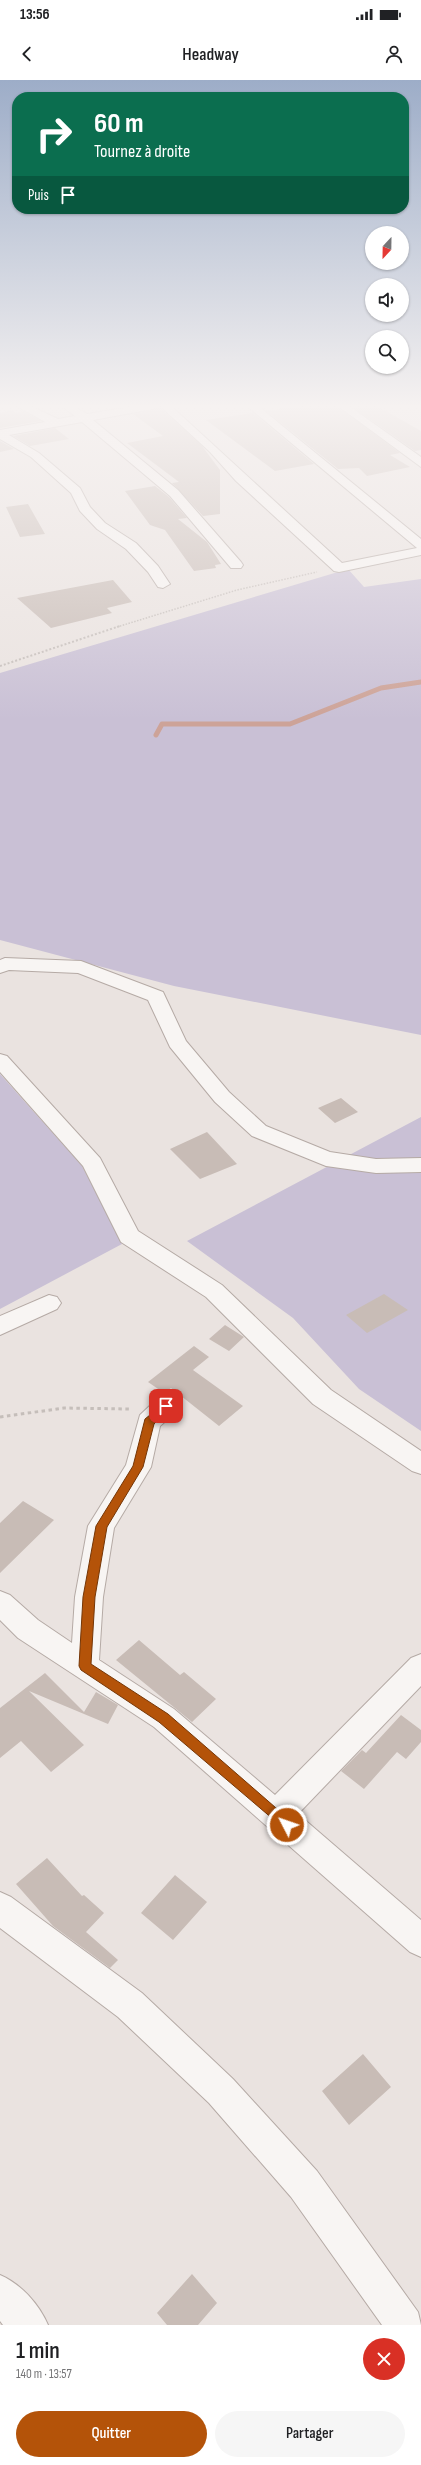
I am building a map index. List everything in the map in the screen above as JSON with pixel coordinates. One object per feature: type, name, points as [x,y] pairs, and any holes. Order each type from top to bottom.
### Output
[{"type":"street","points":[[87,511],[101,526],[131,546],[153,569],[163,584]]},
{"type":"street","points":[[189,511],[236,565]]},
{"type":"street","points":[[276,511],[339,568],[421,551]]},
{"type":"street","points":[[379,511],[421,545]]},
{"type":"street","points":[[0,967],[5,964],[81,967],[156,996],[177,1043],[222,1097],[259,1131],[326,1158],[376,1166],[421,1165]]},
{"type":"street","points":[[0,1060],[92,1163],[129,1236],[214,1291],[322,1397],[421,1464]]},
{"type":"street","points":[[0,1326],[49,1303]]},
{"type":"street","points":[[85,1666],[89,1597],[101,1526],[138,1467],[149,1422],[166,1406]]},
{"type":"street","points":[[0,1603],[28,1629],[164,1718],[421,1941]]},
{"type":"street","points":[[276,1815],[421,1667]]},
{"type":"street","points":[[0,1908],[130,2005],[221,2091],[304,2184],[405,2325]]},
{"type":"street","points":[[0,2294],[29,2325]]},
{"type":"path","points":[[0,666],[117,629],[173,608],[277,580],[339,568]]},
{"type":"path","points":[[0,1417],[64,1408],[128,1409],[166,1406]]},
{"type":"shaded area","points":[[348,569],[364,587],[421,579],[421,1035],[174,986],[0,940],[0,673]]},
{"type":"shaded area","points":[[0,1074],[82,1166],[122,1244],[0,1309]]},
{"type":"shaded area","points":[[421,1117],[421,1431],[359,1389],[293,1318],[187,1241]]},
{"type":"building","points":[[8,511],[32,511],[45,534],[20,537]]},
{"type":"building","points":[[140,511],[181,511],[187,518],[178,519],[207,542],[221,564],[215,565],[216,568],[194,571],[165,530],[150,525]]},
{"type":"building","points":[[198,511],[220,511],[220,514],[203,516]]},
{"type":"building","points":[[113,580],[132,602],[107,608],[112,613],[51,628],[17,598]]},
{"type":"building","points":[[341,1098],[358,1112],[335,1123],[318,1108]]},
{"type":"building","points":[[207,1132],[237,1164],[200,1179],[170,1149]]},
{"type":"building","points":[[384,1294],[408,1310],[367,1333],[346,1315]]},
{"type":"building","points":[[225,1325],[244,1337],[229,1351],[209,1339]]},
{"type":"building","points":[[194,1346],[209,1357],[193,1370],[243,1406],[219,1426],[171,1388],[164,1393],[148,1382]]},
{"type":"building","points":[[23,1501],[54,1520],[0,1573],[0,1523]]},
{"type":"building","points":[[139,1640],[180,1675],[184,1672],[216,1699],[192,1722],[116,1660]]},
{"type":"building","points":[[45,1673],[84,1712],[96,1692],[118,1705],[108,1724],[29,1691],[84,1745],[51,1772],[21,1741],[0,1758],[0,1708]]},
{"type":"building","points":[[401,1715],[421,1730],[421,1742],[406,1759],[397,1752],[364,1789],[341,1771],[362,1750],[366,1753]]},
{"type":"building","points":[[47,1858],[82,1896],[84,1895],[104,1913],[86,1932],[118,1960],[110,1968],[53,1926],[16,1884]]},
{"type":"building","points":[[175,1875],[207,1902],[173,1940],[141,1913]]},
{"type":"building","points":[[363,2054],[391,2087],[349,2125],[322,2091]]},
{"type":"building","points":[[192,2274],[217,2303],[198,2325],[167,2325],[157,2313]]},
{"type":"waterway","points":[[156,735],[162,724],[290,724],[381,688],[421,682]]},
{"type":"route","points":[[166,1406],[149,1422],[138,1467],[101,1526],[89,1597],[85,1666],[164,1718],[287,1825]]}]
